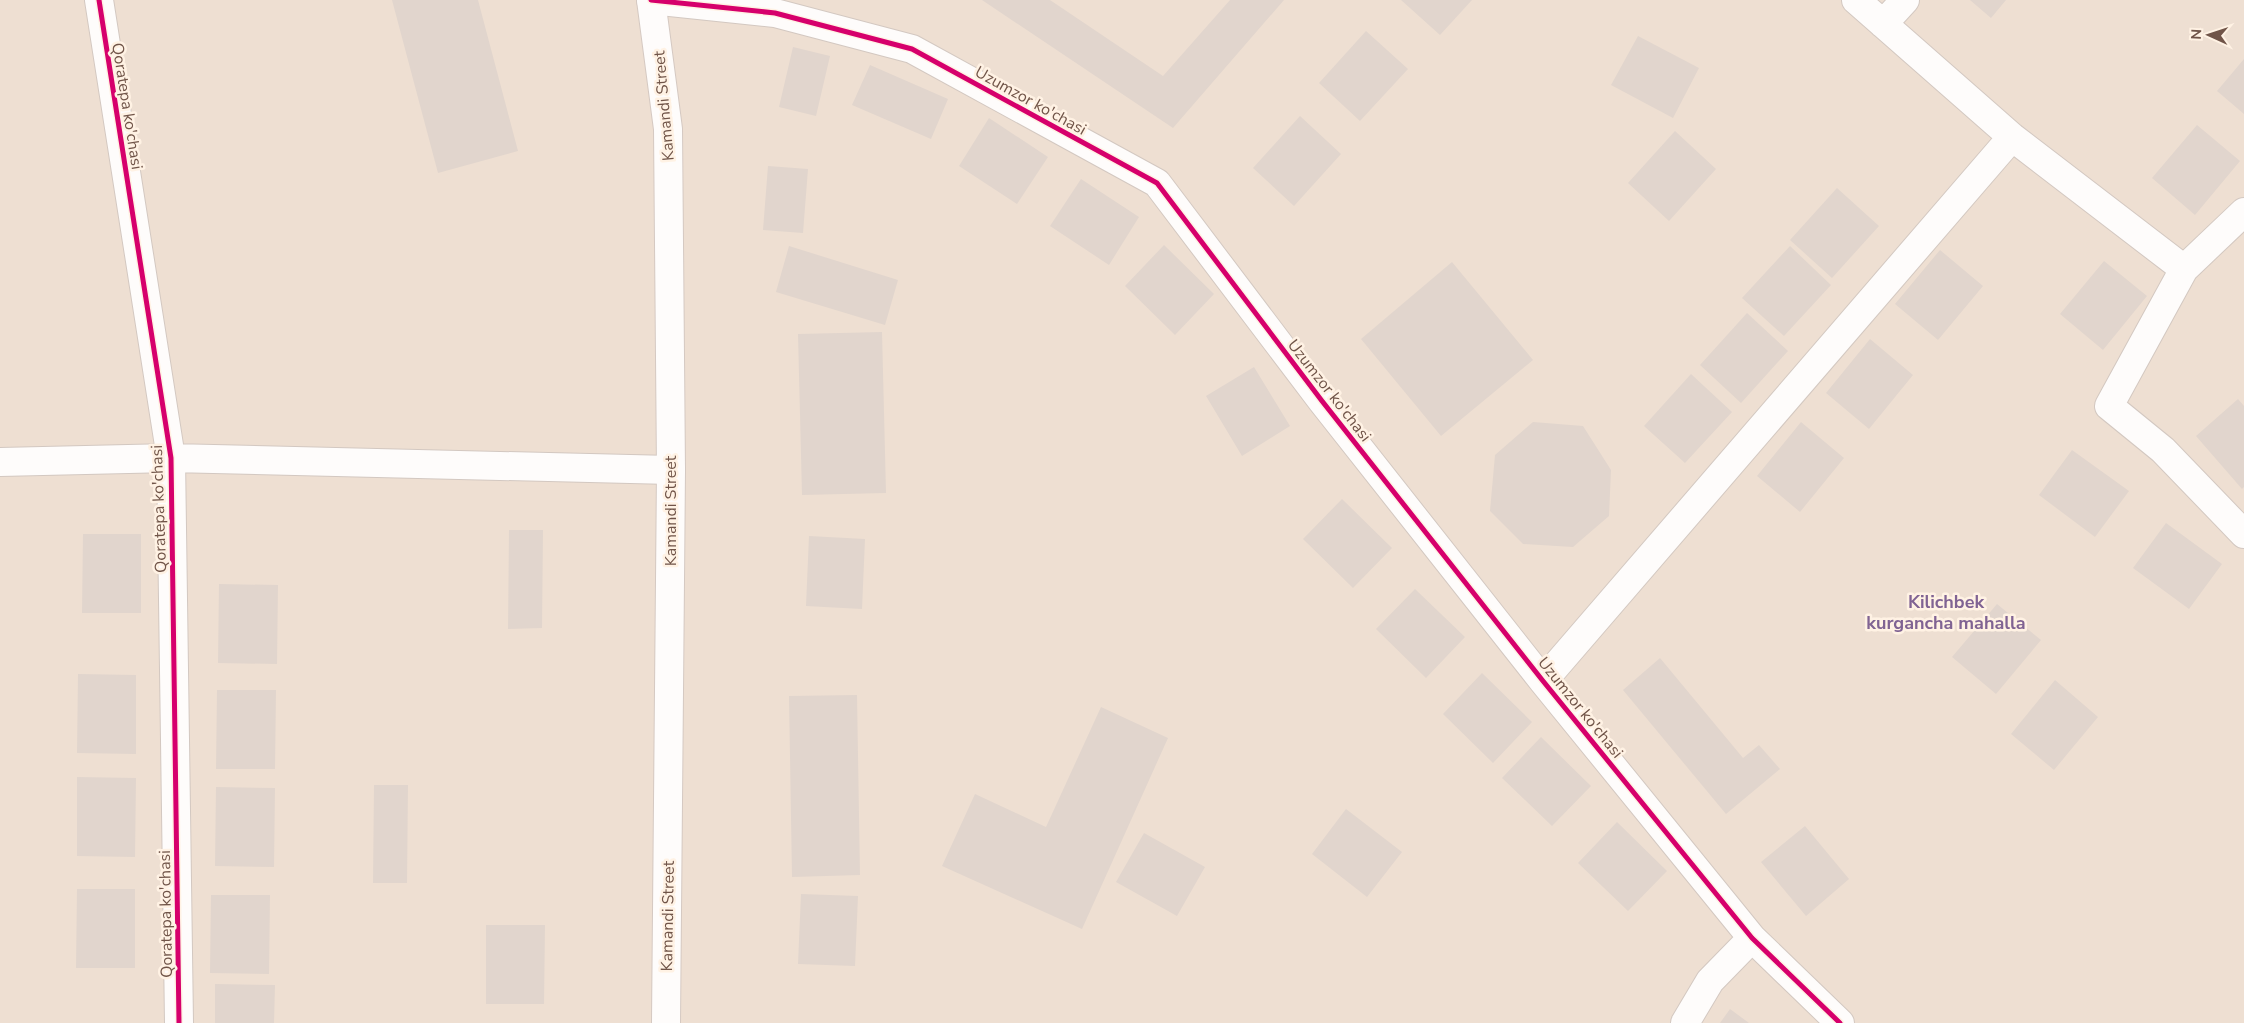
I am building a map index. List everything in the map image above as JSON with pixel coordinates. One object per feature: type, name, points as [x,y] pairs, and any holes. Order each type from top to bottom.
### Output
[{"type":"street","name":"Qoratepa ko'chasi","points":[[98,0],[171,458],[179,1023]]},
{"type":"street","name":"Kamandi Street","points":[[651,0],[668,129],[671,470],[666,1023]]},
{"type":"street","name":"Uzumzor ko'chasi","points":[[651,0],[774,14],[912,49],[1157,183],[1322,401],[1543,681],[1752,938],[1840,1023]]},
{"type":"street","points":[[1856,0],[2012,137],[2184,269]]},
{"type":"street","points":[[1883,24],[1905,0]]},
{"type":"street","points":[[1543,681],[2012,137]]},
{"type":"street","points":[[2244,212],[2184,269],[2109,406],[2163,450],[2244,534]]},
{"type":"street","points":[[0,462],[171,458],[671,470]]},
{"type":"street","points":[[1685,1023],[1710,981],[1752,938]]},
{"type":"shaded area","name":"Kilichbek kurgancha mahalla","points":[[0,0],[2244,0],[2244,1023],[0,1023]]},
{"type":"building","points":[[392,0],[478,0],[518,151],[438,173]]},
{"type":"building","points":[[982,0],[1050,0],[1163,76],[1230,0],[1284,0],[1173,128]]},
{"type":"building","points":[[1401,0],[1472,0],[1440,35]]},
{"type":"building","points":[[1970,0],[2006,0],[1991,18]]},
{"type":"building","points":[[1366,31],[1408,69],[1360,121],[1319,83]]},
{"type":"building","points":[[1638,36],[1699,68],[1673,118],[1611,85]]},
{"type":"building","points":[[793,47],[830,56],[816,116],[779,107]]},
{"type":"building","points":[[2244,59],[2244,114],[2217,91]]},
{"type":"building","points":[[870,65],[948,99],[931,139],[852,105]]},
{"type":"building","points":[[1300,116],[1341,154],[1294,206],[1253,168]]},
{"type":"building","points":[[989,118],[1048,157],[1017,204],[959,166]]},
{"type":"building","points":[[2197,125],[2240,161],[2195,215],[2152,178]]},
{"type":"building","points":[[1675,131],[1716,169],[1669,221],[1628,183]]},
{"type":"building","points":[[768,166],[808,169],[803,233],[763,230]]},
{"type":"building","points":[[1081,179],[1139,217],[1109,265],[1050,226]]},
{"type":"building","points":[[1837,188],[1879,226],[1832,278],[1790,240]]},
{"type":"building","points":[[1164,245],[1214,294],[1175,335],[1125,286]]},
{"type":"building","points":[[789,246],[898,280],[885,325],[776,292]]},
{"type":"building","points":[[1790,246],[1831,285],[1784,336],[1742,298]]},
{"type":"building","points":[[1940,250],[1983,286],[1938,340],[1895,304]]},
{"type":"building","points":[[2104,261],[2147,296],[2103,350],[2060,314]]},
{"type":"building","points":[[1452,262],[1533,360],[1441,436],[1361,339]]},
{"type":"building","points":[[1747,313],[1788,351],[1741,403],[1700,365]]},
{"type":"building","points":[[882,332],[886,493],[802,495],[798,334]]},
{"type":"building","points":[[1870,339],[1913,375],[1869,429],[1826,393]]},
{"type":"building","points":[[1254,367],[1290,426],[1242,456],[1206,396]]},
{"type":"building","points":[[1691,374],[1732,412],[1685,463],[1644,426]]},
{"type":"building","points":[[2238,399],[2244,406],[2244,487],[2242,489],[2196,436]]},
{"type":"building","points":[[1533,422],[1583,426],[1611,470],[1609,516],[1573,547],[1523,544],[1490,511],[1495,455]]},
{"type":"building","points":[[1801,422],[1844,458],[1800,512],[1757,476]]},
{"type":"building","points":[[2072,450],[2129,491],[2095,537],[2039,495]]},
{"type":"building","points":[[1342,499],[1392,548],[1353,588],[1303,539]]},
{"type":"building","points":[[2166,523],[2222,564],[2189,609],[2133,568]]},
{"type":"building","points":[[509,530],[543,530],[542,628],[508,629]]},
{"type":"building","points":[[83,534],[141,534],[141,613],[82,613]]},
{"type":"building","points":[[809,536],[865,539],[862,609],[806,606]]},
{"type":"building","points":[[219,584],[278,585],[277,664],[218,663]]},
{"type":"building","points":[[1415,589],[1465,637],[1426,678],[1376,629]]},
{"type":"building","points":[[1997,604],[2041,640],[1996,694],[1952,657]]},
{"type":"building","points":[[1660,658],[1743,758],[1759,745],[1780,769],[1726,814],[1623,690]]},
{"type":"building","points":[[1482,673],[1532,722],[1493,763],[1443,714]]},
{"type":"building","points":[[78,674],[136,675],[136,754],[77,753]]},
{"type":"building","points":[[2055,680],[2098,717],[2054,770],[2011,734]]},
{"type":"building","points":[[217,690],[276,690],[275,769],[216,769]]},
{"type":"building","points":[[857,695],[860,875],[792,877],[789,696]]},
{"type":"building","points":[[1101,707],[1168,738],[1082,929],[942,866],[975,794],[1046,827]]},
{"type":"building","points":[[1541,737],[1591,786],[1552,826],[1502,778]]},
{"type":"building","points":[[77,777],[136,778],[135,857],[77,856]]},
{"type":"building","points":[[374,785],[408,785],[407,883],[373,883]]},
{"type":"building","points":[[216,787],[275,788],[274,867],[215,866]]},
{"type":"building","points":[[1346,809],[1402,852],[1367,897],[1312,854]]},
{"type":"building","points":[[1617,822],[1667,871],[1628,911],[1578,863]]},
{"type":"building","points":[[1805,826],[1849,879],[1806,916],[1761,862]]},
{"type":"building","points":[[1144,833],[1205,867],[1177,916],[1116,882]]},
{"type":"building","points":[[77,889],[135,889],[135,968],[76,968]]},
{"type":"building","points":[[801,894],[858,896],[855,966],[798,964]]},
{"type":"building","points":[[211,895],[270,895],[269,974],[210,973]]},
{"type":"building","points":[[486,925],[545,925],[544,1004],[486,1004]]},
{"type":"building","points":[[215,984],[275,985],[274,1023],[215,1023]]},
{"type":"building","points":[[1730,1009],[1749,1023],[1720,1023]]},
{"type":"cycle path","points":[[99,0],[171,458],[179,1023]]},
{"type":"cycle path","points":[[651,0],[775,13],[912,49],[1157,183],[1322,401],[1543,681],[1752,938],[1840,1023]]},
{"type":"district","name":"Kilichbek kurgancha mahalla","points":[[1946,612]]}]
